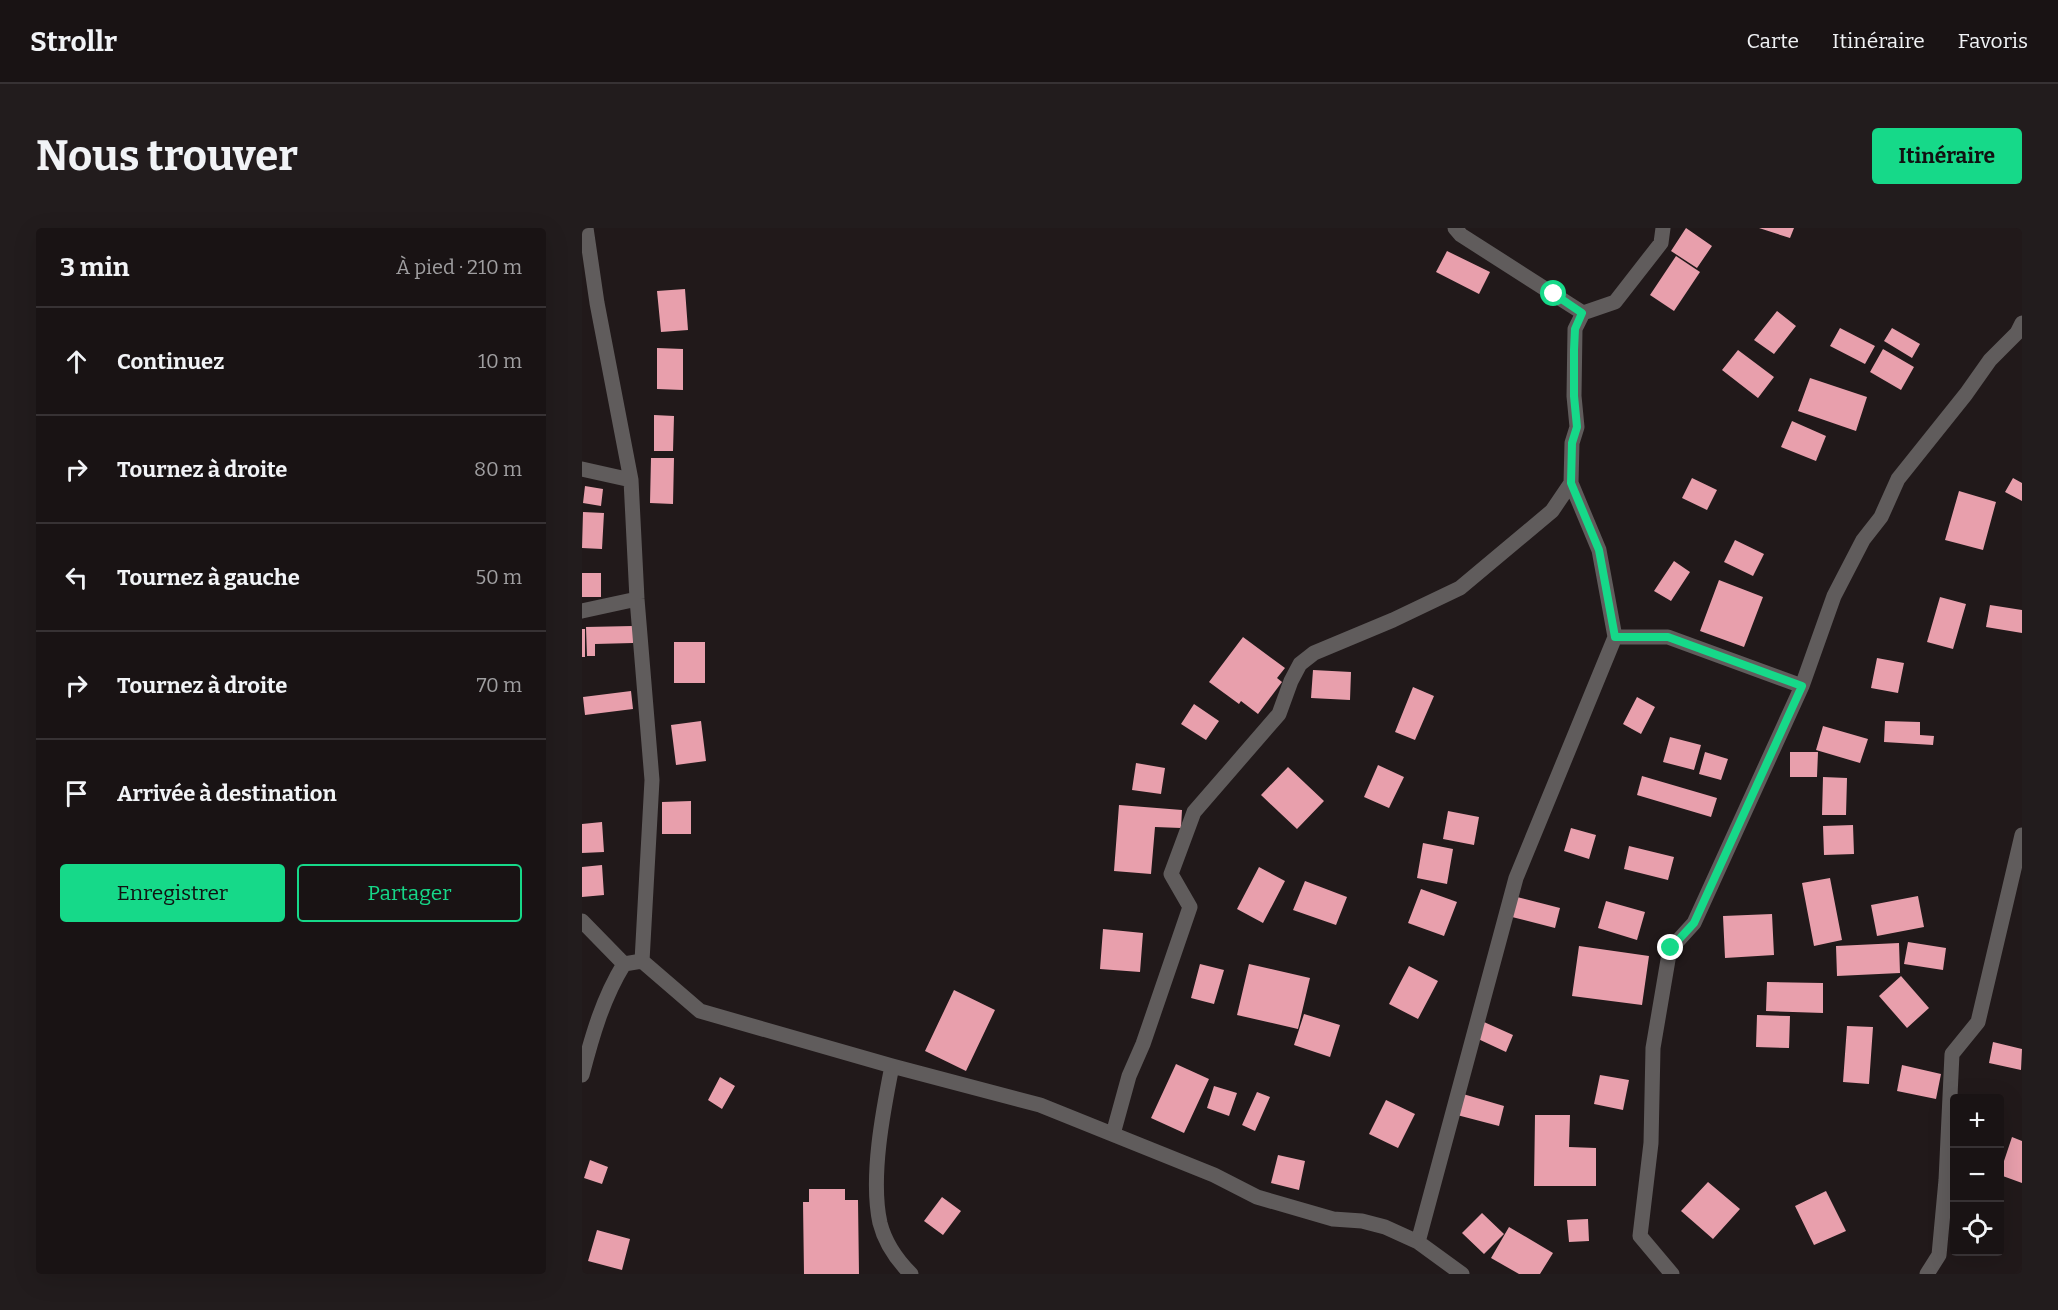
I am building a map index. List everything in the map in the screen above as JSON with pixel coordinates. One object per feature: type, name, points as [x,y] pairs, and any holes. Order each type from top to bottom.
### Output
[{"type":"street","points":[[586,228],[597,303],[632,480],[638,599],[652,780],[642,961]]},
{"type":"street","points":[[1455,228],[1461,235],[1582,313]]},
{"type":"street","points":[[1418,1242],[1516,878],[1615,637],[1599,550],[1571,483],[1572,443],[1577,427],[1574,396],[1575,329],[1582,313],[1615,302],[1660,243],[1663,228]]},
{"type":"street","points":[[1672,1274],[1640,1236],[1651,1143],[1653,1048],[1669,954],[1694,923],[1802,686],[1834,596],[1863,540],[1881,517],[1898,479],[1966,394],[1990,360],[2017,333],[2022,323]]},
{"type":"street","points":[[582,469],[632,480]]},
{"type":"street","points":[[1113,1134],[1129,1076],[1143,1044],[1190,907],[1171,874],[1194,812],[1279,714],[1300,664],[1314,653],[1393,621],[1460,588],[1552,511],[1571,483]]},
{"type":"street","points":[[582,611],[638,599]]},
{"type":"street","points":[[1615,637],[1668,637],[1802,686]]},
{"type":"street","points":[[1927,1274],[1940,1255],[1953,1054],[1978,1022],[2022,835]]},
{"type":"street","points":[[582,921],[624,964]]},
{"type":"street","points":[[582,1075],[592,1033],[613,981],[624,964],[642,961]]},
{"type":"street","points":[[642,961],[700,1011],[892,1066],[1040,1105],[1214,1175],[1257,1197],[1333,1219],[1362,1221],[1385,1227],[1418,1242],[1462,1274]]},
{"type":"street","points":[[892,1066],[881,1131],[877,1183],[880,1224],[896,1258],[911,1274]]},
{"type":"building","points":[[1686,228],[1712,246],[1697,268],[1671,251]]},
{"type":"building","points":[[1759,228],[1794,228],[1790,238]]},
{"type":"building","points":[[1447,251],[1490,272],[1479,294],[1436,272]]},
{"type":"building","points":[[1676,256],[1700,272],[1674,311],[1650,295]]},
{"type":"building","points":[[685,289],[688,330],[661,332],[657,291]]},
{"type":"building","points":[[1777,311],[1796,326],[1774,354],[1754,340]]},
{"type":"building","points":[[1840,328],[1875,346],[1865,364],[1830,346]]},
{"type":"building","points":[[1892,328],[1920,344],[1912,358],[1884,341]]},
{"type":"building","points":[[657,348],[683,349],[683,390],[657,389]]},
{"type":"building","points":[[1883,349],[1914,367],[1901,390],[1870,372]]},
{"type":"building","points":[[1738,350],[1774,377],[1758,398],[1722,370]]},
{"type":"building","points":[[1810,378],[1867,397],[1856,431],[1798,411]]},
{"type":"building","points":[[654,415],[674,416],[673,451],[654,451]]},
{"type":"building","points":[[1792,421],[1826,436],[1816,461],[1781,447]]},
{"type":"building","points":[[651,458],[674,458],[673,504],[650,503]]},
{"type":"building","points":[[1692,478],[1717,490],[1707,510],[1682,498]]},
{"type":"building","points":[[2013,478],[2022,483],[2022,501],[2005,492]]},
{"type":"building","points":[[585,486],[603,489],[601,506],[583,503]]},
{"type":"building","points":[[1959,491],[1996,502],[1983,550],[1945,540]]},
{"type":"building","points":[[583,512],[604,513],[602,549],[582,548]]},
{"type":"building","points":[[1735,540],[1764,554],[1753,576],[1724,562]]},
{"type":"building","points":[[1674,561],[1690,572],[1671,601],[1654,591]]},
{"type":"building","points":[[582,573],[601,573],[601,597],[582,597]]},
{"type":"building","points":[[1719,580],[1763,597],[1744,647],[1700,631]]},
{"type":"building","points":[[1940,597],[1966,604],[1953,649],[1927,642]]},
{"type":"building","points":[[1990,605],[2022,610],[2022,633],[1986,627]]},
{"type":"building","points":[[633,626],[633,643],[595,644],[595,656],[587,656],[586,627]]},
{"type":"building","points":[[582,629],[585,629],[585,657],[582,657]]},
{"type":"building","points":[[1243,637],[1285,668],[1277,678],[1282,682],[1258,714],[1241,701],[1239,704],[1209,682]]},
{"type":"building","points":[[674,642],[705,642],[705,683],[674,683]]},
{"type":"building","points":[[1877,658],[1904,663],[1898,693],[1871,688]]},
{"type":"building","points":[[1313,670],[1351,672],[1350,700],[1311,698]]},
{"type":"building","points":[[1413,687],[1434,696],[1415,740],[1395,732]]},
{"type":"building","points":[[631,691],[633,709],[585,715],[583,697]]},
{"type":"building","points":[[1637,697],[1655,707],[1641,734],[1623,724]]},
{"type":"building","points":[[1194,704],[1219,721],[1206,740],[1181,724]]},
{"type":"building","points":[[701,721],[706,761],[676,765],[671,725]]},
{"type":"building","points":[[1885,721],[1920,722],[1920,735],[1934,736],[1933,745],[1884,742]]},
{"type":"building","points":[[1823,726],[1868,739],[1860,763],[1816,750]]},
{"type":"building","points":[[1670,737],[1701,745],[1694,770],[1663,762]]},
{"type":"building","points":[[1705,752],[1728,759],[1721,780],[1699,774]]},
{"type":"building","points":[[1790,752],[1818,752],[1817,777],[1790,777]]},
{"type":"building","points":[[1136,763],[1165,768],[1161,794],[1132,790]]},
{"type":"building","points":[[1378,765],[1404,777],[1389,808],[1364,797]]},
{"type":"building","points":[[1288,767],[1324,801],[1297,829],[1261,795]]},
{"type":"building","points":[[1642,776],[1717,798],[1711,817],[1637,795]]},
{"type":"building","points":[[1823,777],[1847,778],[1846,815],[1822,815]]},
{"type":"building","points":[[691,801],[691,834],[662,834],[662,802]]},
{"type":"building","points":[[1119,805],[1182,810],[1181,828],[1155,827],[1151,874],[1114,871]]},
{"type":"building","points":[[1448,811],[1479,817],[1474,845],[1443,839]]},
{"type":"building","points":[[602,822],[604,852],[582,853],[582,824]]},
{"type":"building","points":[[1853,825],[1854,854],[1824,855],[1823,826]]},
{"type":"building","points":[[1571,828],[1596,835],[1589,859],[1564,851]]},
{"type":"building","points":[[1423,843],[1453,849],[1447,884],[1417,878]]},
{"type":"building","points":[[1629,846],[1674,857],[1668,880],[1624,869]]},
{"type":"building","points":[[602,865],[604,895],[582,897],[582,867]]},
{"type":"building","points":[[1259,867],[1285,881],[1263,923],[1237,909]]},
{"type":"building","points":[[1830,878],[1842,940],[1814,946],[1802,883]]},
{"type":"building","points":[[1305,881],[1347,897],[1336,925],[1293,910]]},
{"type":"building","points":[[1421,889],[1457,902],[1444,936],[1408,923]]},
{"type":"building","points":[[1918,896],[1924,927],[1877,936],[1871,905]]},
{"type":"building","points":[[1517,897],[1560,908],[1555,928],[1512,917]]},
{"type":"building","points":[[1606,901],[1645,912],[1637,940],[1598,928]]},
{"type":"building","points":[[1772,914],[1774,955],[1725,958],[1723,916]]},
{"type":"building","points":[[1103,929],[1143,933],[1140,972],[1100,969]]},
{"type":"building","points":[[1908,942],[1946,948],[1943,970],[1904,964]]},
{"type":"building","points":[[1899,943],[1900,973],[1837,976],[1836,946]]},
{"type":"building","points":[[1579,946],[1649,956],[1642,1005],[1572,996]]},
{"type":"building","points":[[1200,964],[1224,970],[1214,1004],[1191,998]]},
{"type":"building","points":[[1249,964],[1310,978],[1298,1029],[1237,1015]]},
{"type":"building","points":[[1409,966],[1438,981],[1418,1019],[1389,1004]]},
{"type":"building","points":[[1901,976],[1929,1008],[1907,1028],[1879,996]]},
{"type":"building","points":[[1767,982],[1823,983],[1823,1013],[1766,1011]]},
{"type":"building","points":[[954,990],[995,1010],[966,1071],[925,1051]]},
{"type":"building","points":[[1304,1014],[1340,1025],[1330,1057],[1294,1045]]},
{"type":"building","points":[[1757,1015],[1790,1016],[1789,1048],[1756,1047]]},
{"type":"building","points":[[1484,1022],[1513,1035],[1506,1052],[1476,1038]]},
{"type":"building","points":[[1847,1026],[1873,1027],[1869,1084],[1843,1082]]},
{"type":"building","points":[[1993,1042],[2022,1049],[2021,1070],[1989,1063]]},
{"type":"building","points":[[1176,1064],[1209,1079],[1184,1133],[1151,1118]]},
{"type":"building","points":[[1902,1065],[1941,1074],[1936,1099],[1897,1091]]},
{"type":"building","points":[[1600,1075],[1629,1080],[1623,1110],[1594,1104]]},
{"type":"building","points":[[720,1077],[735,1086],[722,1109],[708,1100]]},
{"type":"building","points":[[1214,1086],[1237,1093],[1229,1116],[1207,1108]]},
{"type":"building","points":[[1257,1092],[1270,1097],[1255,1131],[1242,1125]]},
{"type":"building","points":[[1463,1094],[1504,1106],[1499,1126],[1457,1115]]},
{"type":"building","points":[[1386,1100],[1415,1114],[1398,1148],[1369,1134]]},
{"type":"building","points":[[1535,1115],[1570,1115],[1569,1147],[1596,1148],[1596,1186],[1534,1186]]},
{"type":"building","points":[[2012,1137],[2022,1141],[2022,1183],[2004,1176],[2004,1161]]},
{"type":"building","points":[[1278,1155],[1305,1161],[1299,1190],[1271,1183]]},
{"type":"building","points":[[590,1160],[608,1167],[602,1184],[584,1178]]},
{"type":"building","points":[[1708,1182],[1740,1209],[1713,1239],[1681,1211]]},
{"type":"building","points":[[809,1189],[845,1189],[845,1200],[858,1200],[859,1274],[804,1274],[803,1202],[809,1202]]},
{"type":"building","points":[[1826,1191],[1846,1231],[1814,1245],[1795,1206]]},
{"type":"building","points":[[942,1197],[961,1211],[943,1235],[924,1221]]},
{"type":"building","points":[[1482,1213],[1504,1234],[1484,1254],[1462,1233]]},
{"type":"building","points":[[1588,1219],[1589,1241],[1569,1242],[1567,1220]]},
{"type":"building","points":[[1509,1227],[1553,1253],[1540,1274],[1519,1274],[1491,1258]]},
{"type":"building","points":[[597,1230],[630,1239],[622,1270],[588,1261]]},
{"type":"route","points":[[1554,294],[1582,313],[1575,329],[1574,396],[1577,427],[1572,443],[1571,483],[1599,550],[1615,637],[1668,637],[1802,686],[1694,923],[1671,948]]}]
